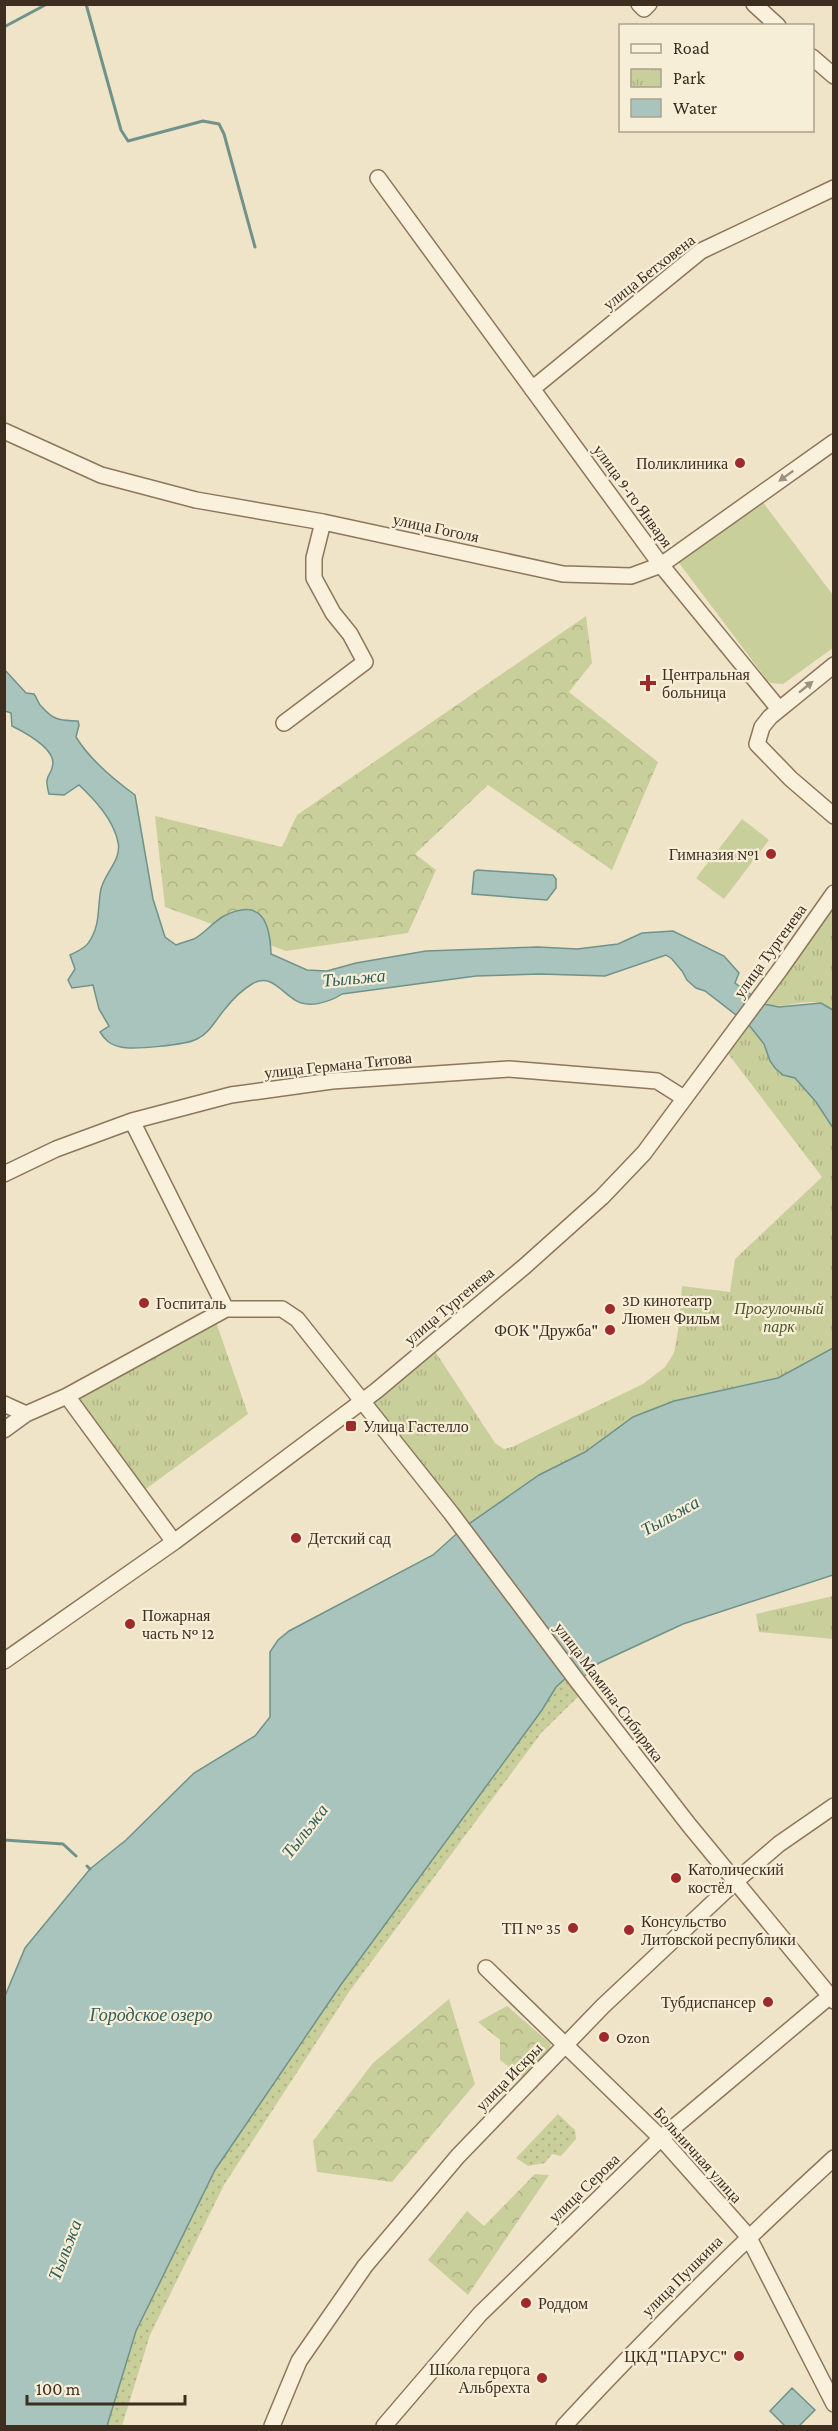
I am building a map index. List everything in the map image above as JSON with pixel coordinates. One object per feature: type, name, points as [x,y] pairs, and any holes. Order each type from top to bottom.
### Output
[{"type":"street","points":[[639,4],[644,9],[649,4]]},
{"type":"street","points":[[754,4],[776,24]]},
{"type":"street","points":[[814,58],[834,76]]},
{"type":"street","name":"улица 9-го Января","points":[[378,178],[661,565],[780,709]]},
{"type":"street","name":"улица Бетховена","points":[[532,389],[701,251],[834,188]]},
{"type":"street","name":"улица Гоголя","points":[[4,431],[116,480],[196,500],[323,522],[562,574],[631,576],[661,565],[834,442]]},
{"type":"street","points":[[284,723],[365,662],[350,634],[333,613],[314,578],[314,558],[323,522]]},
{"type":"street","points":[[834,665],[780,709],[762,727],[757,744],[790,779],[834,816]]},
{"type":"street","name":"улица Тургенева","points":[[4,1660],[174,1542],[362,1402],[525,1266],[603,1197],[644,1153],[834,893]]},
{"type":"street","name":"улица Германа Титова","points":[[4,1174],[56,1149],[132,1121],[231,1095],[310,1084],[509,1069],[657,1081],[684,1098]]},
{"type":"street","points":[[4,1430],[26,1414],[67,1396],[226,1309],[132,1121]]},
{"type":"street","name":"улица Мамина-Сибиряка","points":[[226,1309],[282,1309],[297,1319],[452,1513],[583,1689],[689,1825],[832,1998]]},
{"type":"street","points":[[67,1396],[174,1542]]},
{"type":"street","points":[[4,1404],[26,1414]]},
{"type":"street","name":"улица Искры","points":[[272,2427],[299,2361],[365,2266],[458,2156],[565,2044],[736,1881],[778,1844],[834,1806]]},
{"type":"street","name":"Больничная улица","points":[[486,1968],[661,2138],[748,2236],[834,2404]]},
{"type":"street","name":"улица Серова","points":[[384,2427],[480,2314],[661,2138],[832,1998]]},
{"type":"street","name":"улица Пушкина","points":[[564,2427],[643,2340],[748,2236],[834,2158]]},
{"type":"green space","points":[[762,501],[833,595],[833,648],[783,684],[771,683],[767,680],[679,563]]},
{"type":"green space","points":[[586,616],[592,663],[569,692],[658,762],[612,870],[488,785],[415,854],[436,870],[408,933],[286,951],[165,907],[155,816],[282,847],[297,815]]},
{"type":"green space","points":[[742,819],[769,840],[724,899],[696,878]]},
{"type":"green space","points":[[833,893],[833,1010],[812,1002],[780,1006],[765,1003],[758,998]]},
{"type":"green space","name":"Прогулочный парк","points":[[742,1020],[764,1044],[770,1061],[783,1075],[795,1078],[816,1102],[833,1128],[834,1348],[778,1378],[674,1401],[633,1417],[585,1452],[539,1475],[463,1528],[362,1402],[431,1345],[495,1443],[504,1449],[643,1384],[665,1367],[674,1353],[682,1286],[730,1292],[735,1259],[822,1177],[723,1047]]},
{"type":"green space","points":[[214,1316],[248,1414],[139,1494],[67,1396]]},
{"type":"green space","points":[[833,1596],[833,1639],[759,1632],[756,1614]]},
{"type":"green space","points":[[565,1679],[578,1682],[581,1694],[542,1732],[349,1992],[224,2185],[150,2335],[122,2426],[107,2426],[136,2331],[215,2170],[340,1986],[542,1710],[556,1687]]},
{"type":"green space","points":[[449,1999],[475,2084],[392,2182],[317,2172],[313,2141],[373,2063]]},
{"type":"green space","points":[[507,2006],[551,2044],[537,2089],[500,2060],[500,2040],[478,2022]]},
{"type":"green space","points":[[558,2114],[575,2130],[576,2139],[561,2156],[552,2154],[545,2163],[528,2166],[516,2158]]},
{"type":"green space","points":[[535,2174],[549,2175],[468,2295],[428,2260],[467,2211],[484,2226]]},
{"type":"water","name":"Тыльжа","points":[[4,669],[26,693],[34,694],[40,705],[51,715],[59,719],[78,721],[76,737],[88,754],[102,769],[135,795],[153,899],[165,937],[176,945],[194,939],[224,916],[247,910],[261,916],[266,923],[271,954],[307,970],[327,971],[356,963],[426,951],[538,947],[577,949],[618,944],[642,933],[673,931],[724,956],[739,973],[735,983],[764,1004],[779,1007],[821,1003],[833,1010],[833,1128],[816,1102],[795,1078],[783,1075],[775,1068],[764,1044],[749,1025],[705,991],[696,988],[666,955],[605,976],[540,974],[476,976],[342,994],[325,1002],[312,1004],[300,1003],[275,984],[259,981],[237,995],[209,1030],[197,1039],[182,1043],[127,1048],[111,1043],[100,1032],[109,1026],[99,1009],[93,985],[72,988],[68,980],[75,969],[70,955],[88,944],[95,929],[101,889],[118,855],[116,834],[108,818],[79,785],[64,795],[49,794],[47,778],[52,768],[52,757],[37,741],[12,726],[11,713],[5,711]]},
{"type":"water","points":[[477,870],[553,875],[556,879],[556,888],[547,900],[472,894],[474,872]]},
{"type":"water","name":"Городское озеро","points":[[833,1348],[833,1575],[683,1624],[599,1663],[578,1682],[565,1679],[556,1687],[542,1710],[340,1986],[215,2170],[136,2331],[107,2426],[5,2426],[5,1996],[25,1948],[90,1869],[126,1840],[194,1773],[255,1736],[270,1717],[270,1652],[278,1640],[289,1631],[433,1555],[463,1528],[539,1475],[585,1452],[633,1417],[674,1401],[778,1378]]},
{"type":"water","points":[[792,2388],[815,2410],[799,2426],[785,2426],[770,2411]]},
{"type":"waterway","points":[[4,27],[47,4]]},
{"type":"waterway","points":[[86,4],[121,130],[128,141],[203,121],[219,124],[224,134],[255,247]]},
{"type":"waterway","points":[[4,1840],[63,1844],[76,1856]]},
{"type":"waterway","points":[[87,1866],[90,1869]]},
{"type":"place","name":"Поликлиника","points":[[740,463]]},
{"type":"place","name":"Центральная больница","points":[[648,683]]},
{"type":"place","name":"Гимназия №1","points":[[771,854]]},
{"type":"place","name":"Госпиталь","points":[[144,1303]]},
{"type":"place","name":"3D кинотеатр Люмен Фильм","points":[[610,1309]]},
{"type":"place","name":"ФОК \"Дружба\"","points":[[610,1330]]},
{"type":"place","name":"Улица Гастелло","points":[[351,1426]]},
{"type":"place","name":"Детский сад","points":[[296,1538]]},
{"type":"place","name":"Пожарная часть № 12","points":[[130,1624]]},
{"type":"place","name":"Католический костёл","points":[[676,1878]]},
{"type":"place","name":"ТП № 35","points":[[573,1928]]},
{"type":"place","name":"Консульство Литовской республики","points":[[629,1930]]},
{"type":"place","name":"Тубдиспансер","points":[[768,2002]]},
{"type":"place","name":"Ozon","points":[[604,2037]]},
{"type":"place","name":"Роддом","points":[[526,2303]]},
{"type":"place","name":"ЦКД \"ПАРУС\"","points":[[739,2356]]},
{"type":"place","name":"Школа герцога Альбрехта","points":[[542,2378]]}]
